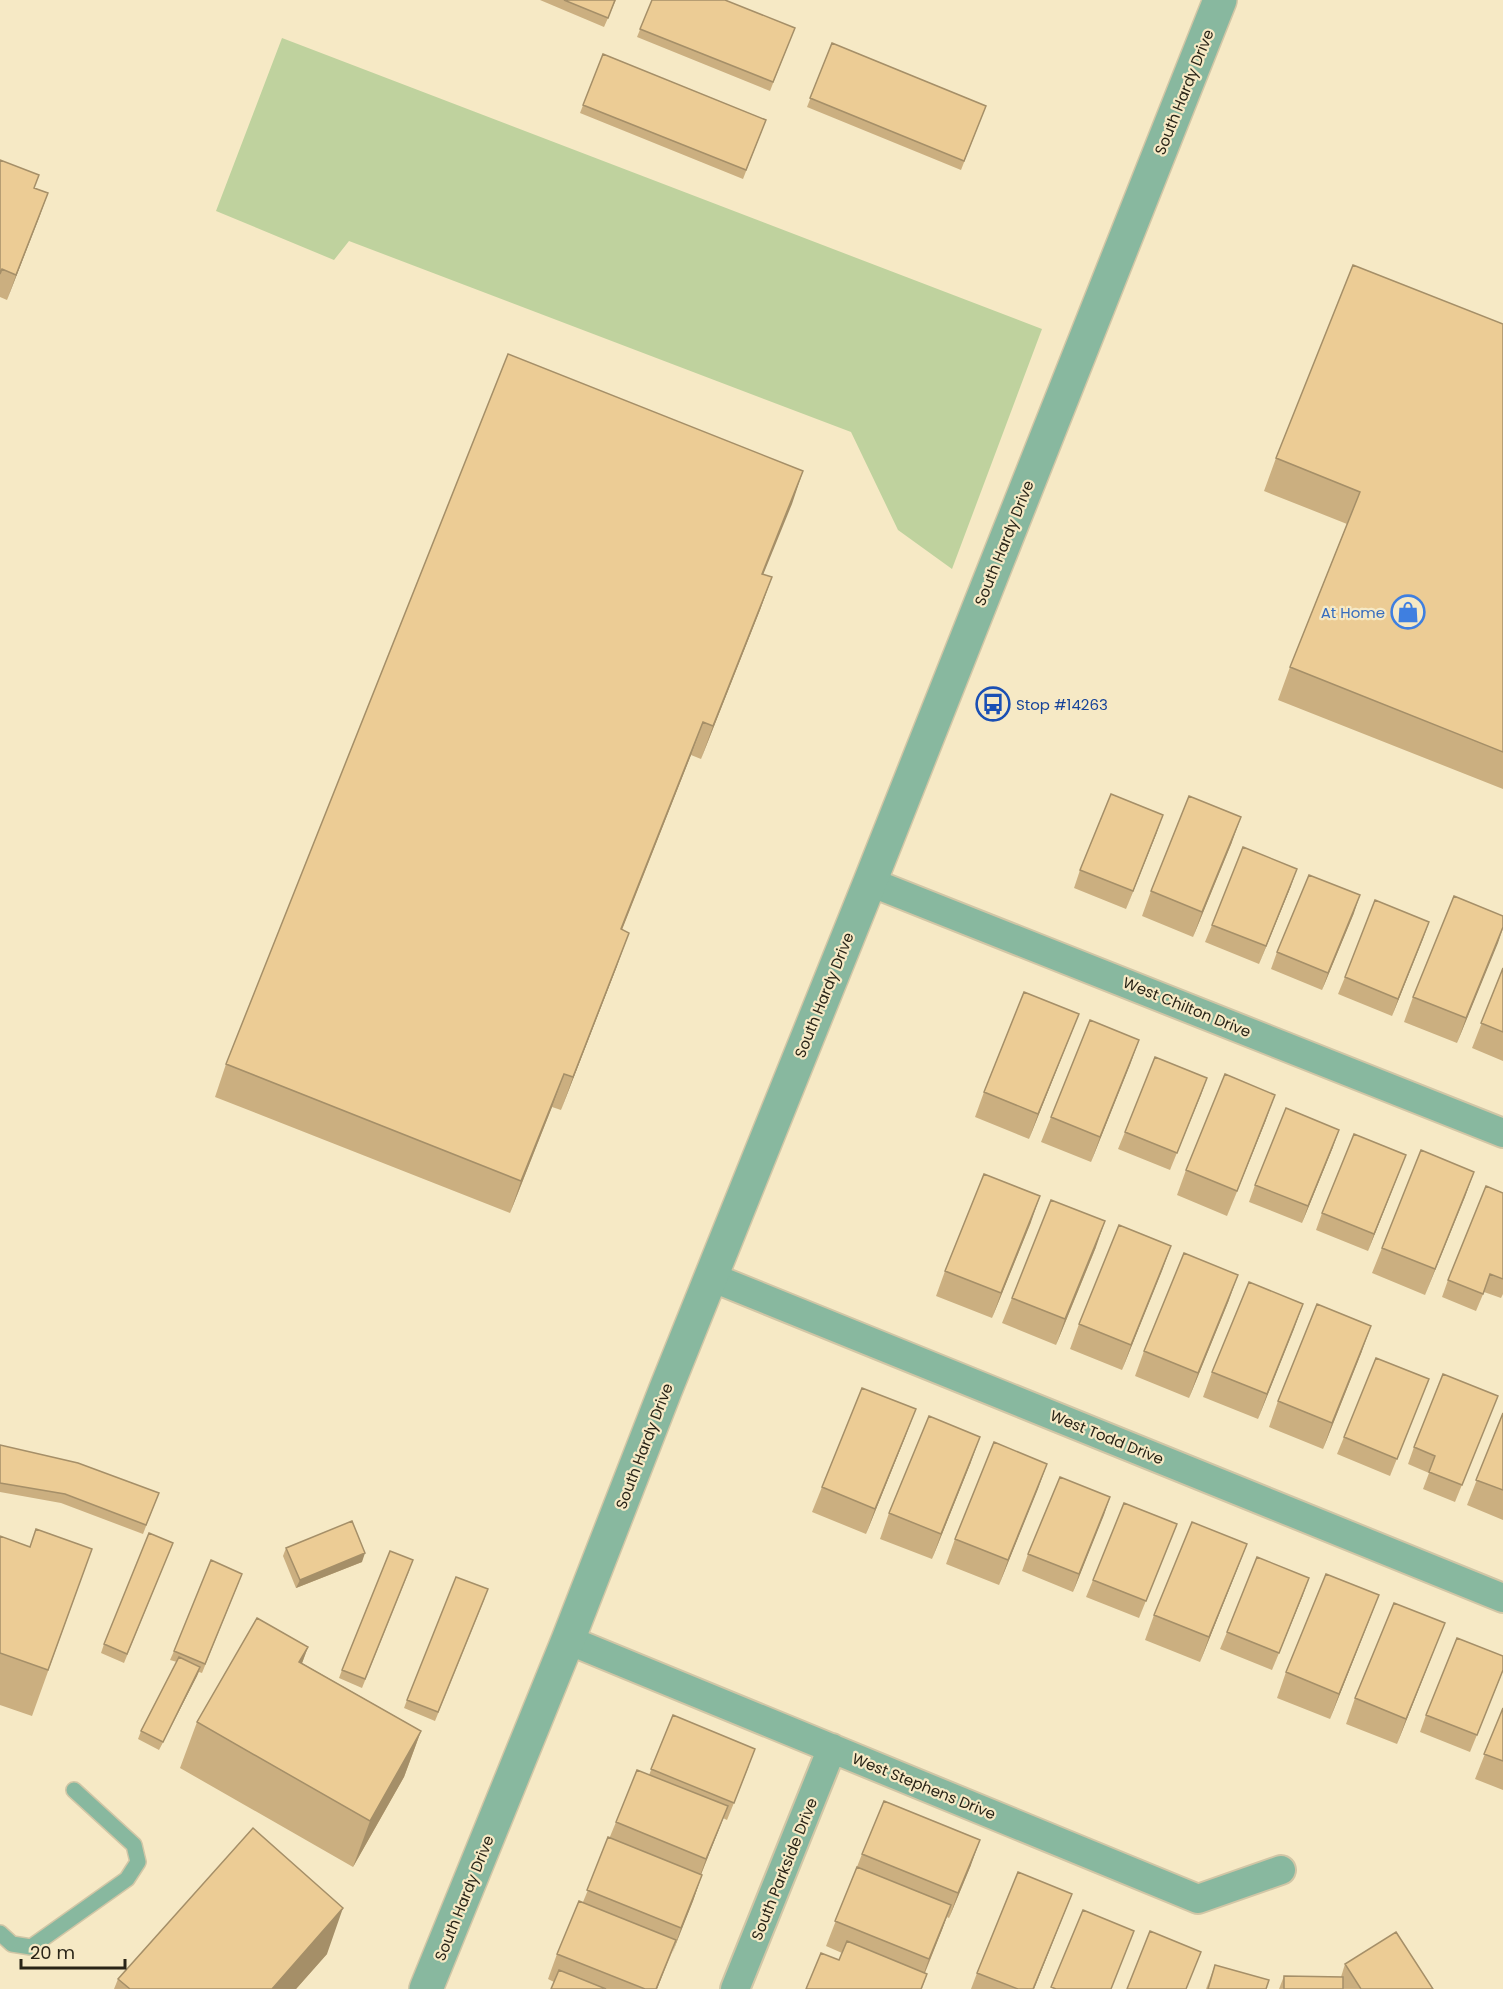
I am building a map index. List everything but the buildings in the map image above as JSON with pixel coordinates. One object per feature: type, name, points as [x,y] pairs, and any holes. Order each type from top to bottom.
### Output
[{"type":"street","name":"South Hardy Drive","points":[[426,1989],[568,1640],[1220,0]]},
{"type":"street","name":"West Chilton Drive","points":[[870,882],[1503,1133]]},
{"type":"street","name":"West Todd Drive","points":[[711,1276],[1503,1598]]},
{"type":"street","name":"West Stephens Drive","points":[[568,1640],[1198,1899],[1281,1870]]},
{"type":"street","name":"South Parkside Drive","points":[[735,1989],[832,1748]]},
{"type":"lane","points":[[0,1933],[12,1944],[31,1947],[127,1878],[138,1862],[134,1845],[74,1790]]},
{"type":"green space","points":[[282,38],[1042,329],[952,569],[898,530],[851,432],[349,241],[334,260],[216,211]]},
{"type":"place","name":"At Home","points":[[1408,612]]},
{"type":"place","name":"Stop #14263","points":[[993,704]]}]
